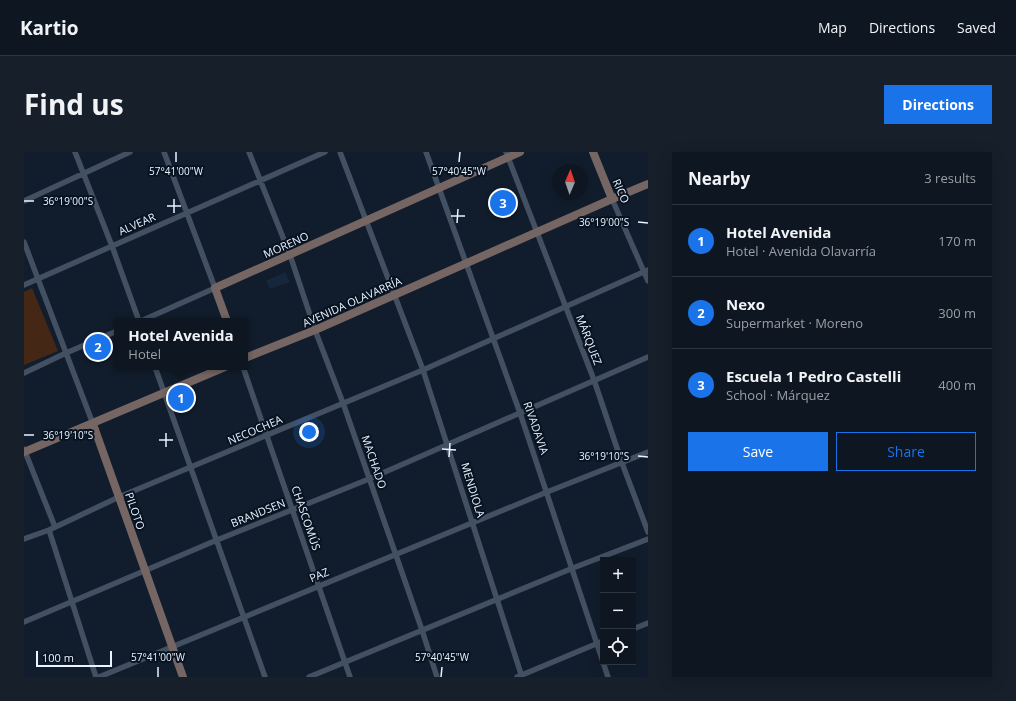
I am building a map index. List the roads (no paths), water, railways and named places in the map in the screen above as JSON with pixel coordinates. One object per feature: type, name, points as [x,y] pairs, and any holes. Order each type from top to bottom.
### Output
[{"type":"main road","name":"MORENO","points":[[215,288],[440,188],[507,155],[520,152]]},
{"type":"main road","name":"RICO","points":[[593,152],[612,199]]},
{"type":"main road","name":"AVENIDA OLAVARRÍA","points":[[248,357],[315,330],[648,184]]},
{"type":"main road","points":[[215,288],[226,318]]},
{"type":"main road","points":[[25,451],[93,424],[218,370]]},
{"type":"main road","name":"PILOTO","points":[[93,424],[144,572],[183,677]]},
{"type":"street","points":[[75,152],[139,318]]},
{"type":"street","points":[[24,201],[130,152]]},
{"type":"street","points":[[164,152],[215,288]]},
{"type":"street","name":"MACHADO","points":[[249,152],[290,255],[315,330],[343,403],[437,677]]},
{"type":"street","name":"ALVEAR","points":[[24,285],[325,152]]},
{"type":"street","name":"MENDIOLA","points":[[340,152],[423,370],[497,599],[520,676]]},
{"type":"street","name":"RIVADAVIA","points":[[426,152],[494,338],[608,677]]},
{"type":"street","name":"MÁRQUEZ","points":[[507,155],[594,380],[622,463],[648,532]]},
{"type":"street","name":"RICO","points":[[612,199],[646,271],[648,281]]},
{"type":"street","name":"PILOTO","points":[[24,242],[93,424]]},
{"type":"street","name":"NECOCHEA","points":[[24,540],[119,497],[423,370],[646,271]]},
{"type":"street","name":"MORENO","points":[[147,318],[215,288]]},
{"type":"street","points":[[24,373],[114,332]]},
{"type":"street","name":"BRANDSEN","points":[[24,622],[217,540],[369,479],[648,357]]},
{"type":"street","points":[[156,370],[265,677]]},
{"type":"street","name":"CHASCOMÚS","points":[[244,370],[350,677]]},
{"type":"street","points":[[25,451],[55,527]]},
{"type":"street","name":"PAZ","points":[[98,677],[472,522],[648,452]]},
{"type":"street","points":[[49,530],[98,677]]},
{"type":"street","points":[[309,677],[648,538]]},
{"type":"street","points":[[636,628],[648,623]]},
{"type":"street","points":[[520,676],[600,642]]},
{"type":"place","name":"Escuela 1 Pedro Castelli","points":[[503,203]]},
{"type":"place","name":"Nexo","points":[[98,347]]},
{"type":"place","name":"Hotel Avenida","points":[[181,398]]}]
